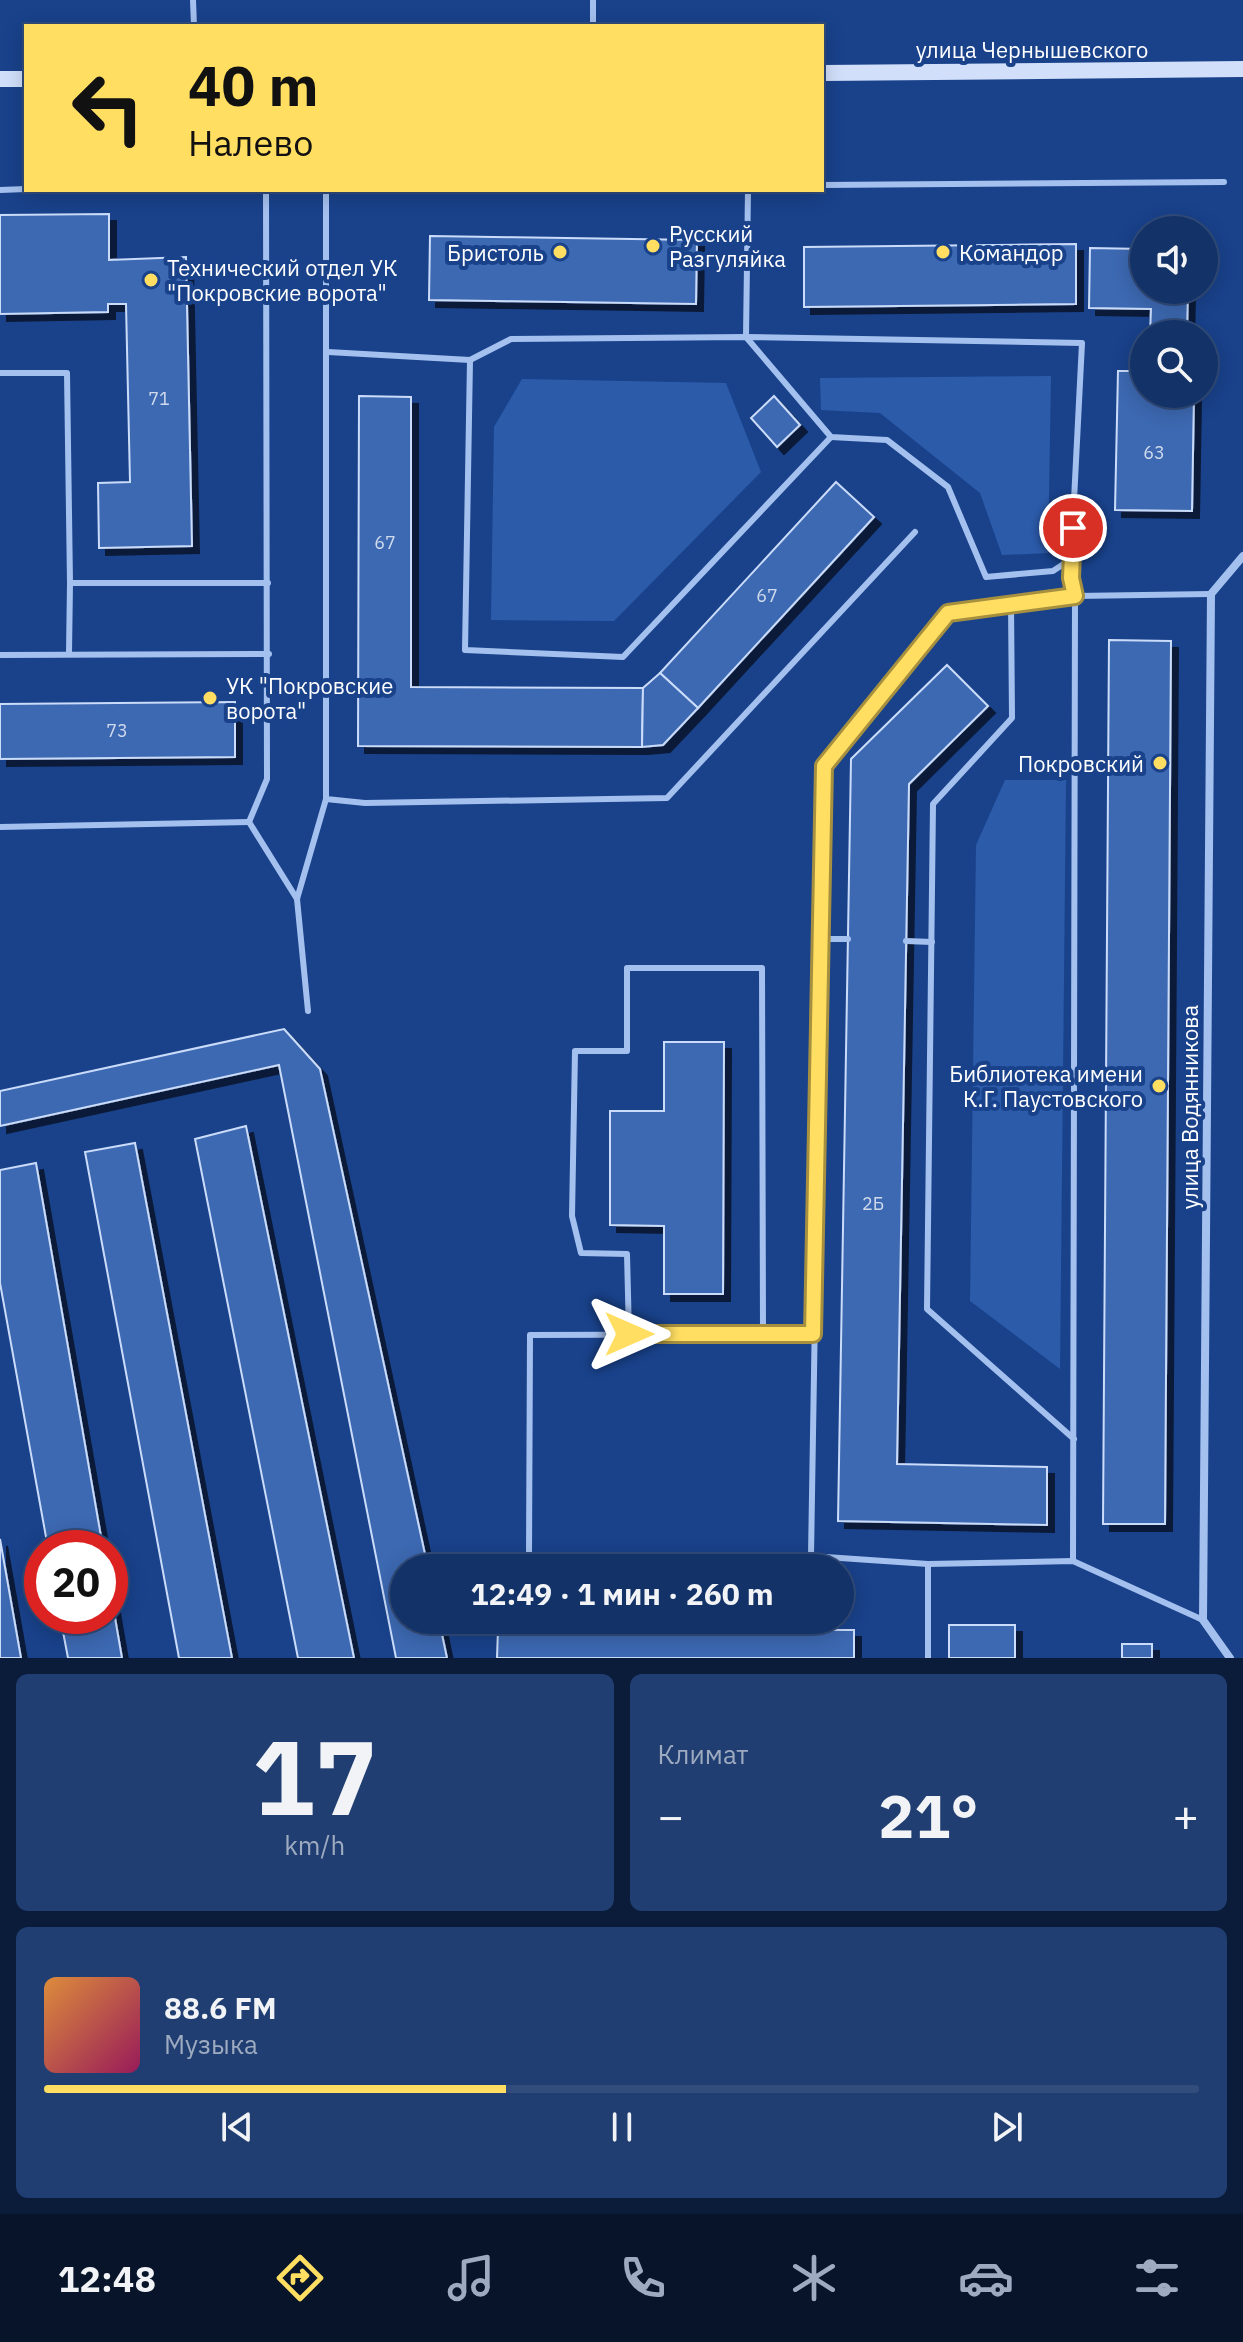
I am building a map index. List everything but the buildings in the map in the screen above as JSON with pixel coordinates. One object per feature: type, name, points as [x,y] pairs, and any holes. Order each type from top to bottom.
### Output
[{"type":"main road","name":"улица Чернышевского","points":[[824,73],[1243,69]]},
{"type":"main road","points":[[0,79],[24,79]]},
{"type":"street","points":[[1211,594],[1243,556]]},
{"type":"street","name":"улица Водянникова","points":[[1203,1620],[1211,594]]},
{"type":"street","points":[[1203,1620],[1230,1658]]},
{"type":"lane","points":[[193,0],[194,24]]},
{"type":"lane","points":[[593,0],[593,24]]},
{"type":"lane","points":[[824,185],[1224,182]]},
{"type":"lane","points":[[0,190],[24,189]]},
{"type":"lane","points":[[249,822],[267,779],[266,192]]},
{"type":"lane","points":[[308,1011],[297,899],[326,799],[326,192]]},
{"type":"lane","points":[[748,192],[746,337],[831,437],[887,440],[948,487],[986,577],[1053,571],[1071,559]]},
{"type":"lane","points":[[328,352],[470,360],[511,339],[746,337],[1082,343],[1071,559],[1075,596],[1073,1561]]},
{"type":"lane","points":[[470,360],[465,650],[623,657],[831,437]]},
{"type":"lane","points":[[0,373],[67,373],[69,653]]},
{"type":"lane","points":[[326,799],[365,803],[667,798],[915,532]]},
{"type":"lane","points":[[70,583],[268,583]]},
{"type":"lane","points":[[811,1554],[824,766],[948,613],[1075,596],[1211,594]]},
{"type":"lane","points":[[1011,603],[1012,718],[933,804],[927,1309],[1074,1439]]},
{"type":"lane","points":[[0,655],[269,654]]},
{"type":"lane","points":[[249,822],[297,899]]},
{"type":"lane","points":[[0,827],[249,822]]},
{"type":"lane","points":[[822,939],[848,939]]},
{"type":"lane","points":[[906,941],[932,942]]},
{"type":"lane","points":[[629,1334],[627,1254],[581,1253],[572,1216],[575,1051],[627,1051],[627,968],[762,968],[763,1333]]},
{"type":"lane","points":[[529,1554],[530,1335],[813,1334]]},
{"type":"lane","points":[[854,1559],[928,1564],[1073,1561],[1203,1620]]},
{"type":"lane","points":[[928,1564],[928,1658]]},
{"type":"shaded area","points":[[1051,376],[1048,553],[1002,555],[980,493],[880,413],[821,410],[820,378]]},
{"type":"shaded area","points":[[522,379],[726,383],[761,472],[614,621],[491,620],[494,427]]},
{"type":"shaded area","points":[[1005,780],[1066,780],[1060,1369],[970,1301],[976,845]]},
{"type":"place","name":"Русский Разгуляйка","points":[[653,246]]},
{"type":"place","name":"Бристоль","points":[[560,252]]},
{"type":"place","name":"Командор","points":[[943,252]]},
{"type":"place","name":"Технический отдел УК \"Покровские ворота\"","points":[[151,280]]},
{"type":"place","name":"УК \"Покровские ворота\"","points":[[210,698]]},
{"type":"place","name":"Покровский","points":[[1160,763]]},
{"type":"place","name":"Библиотека имени К.Г. Паустовского","points":[[1159,1086]]},
{"type":"route","points":[[629,1334],[813,1334],[824,766],[948,613],[1075,596],[1071,578],[1073,528]]}]
